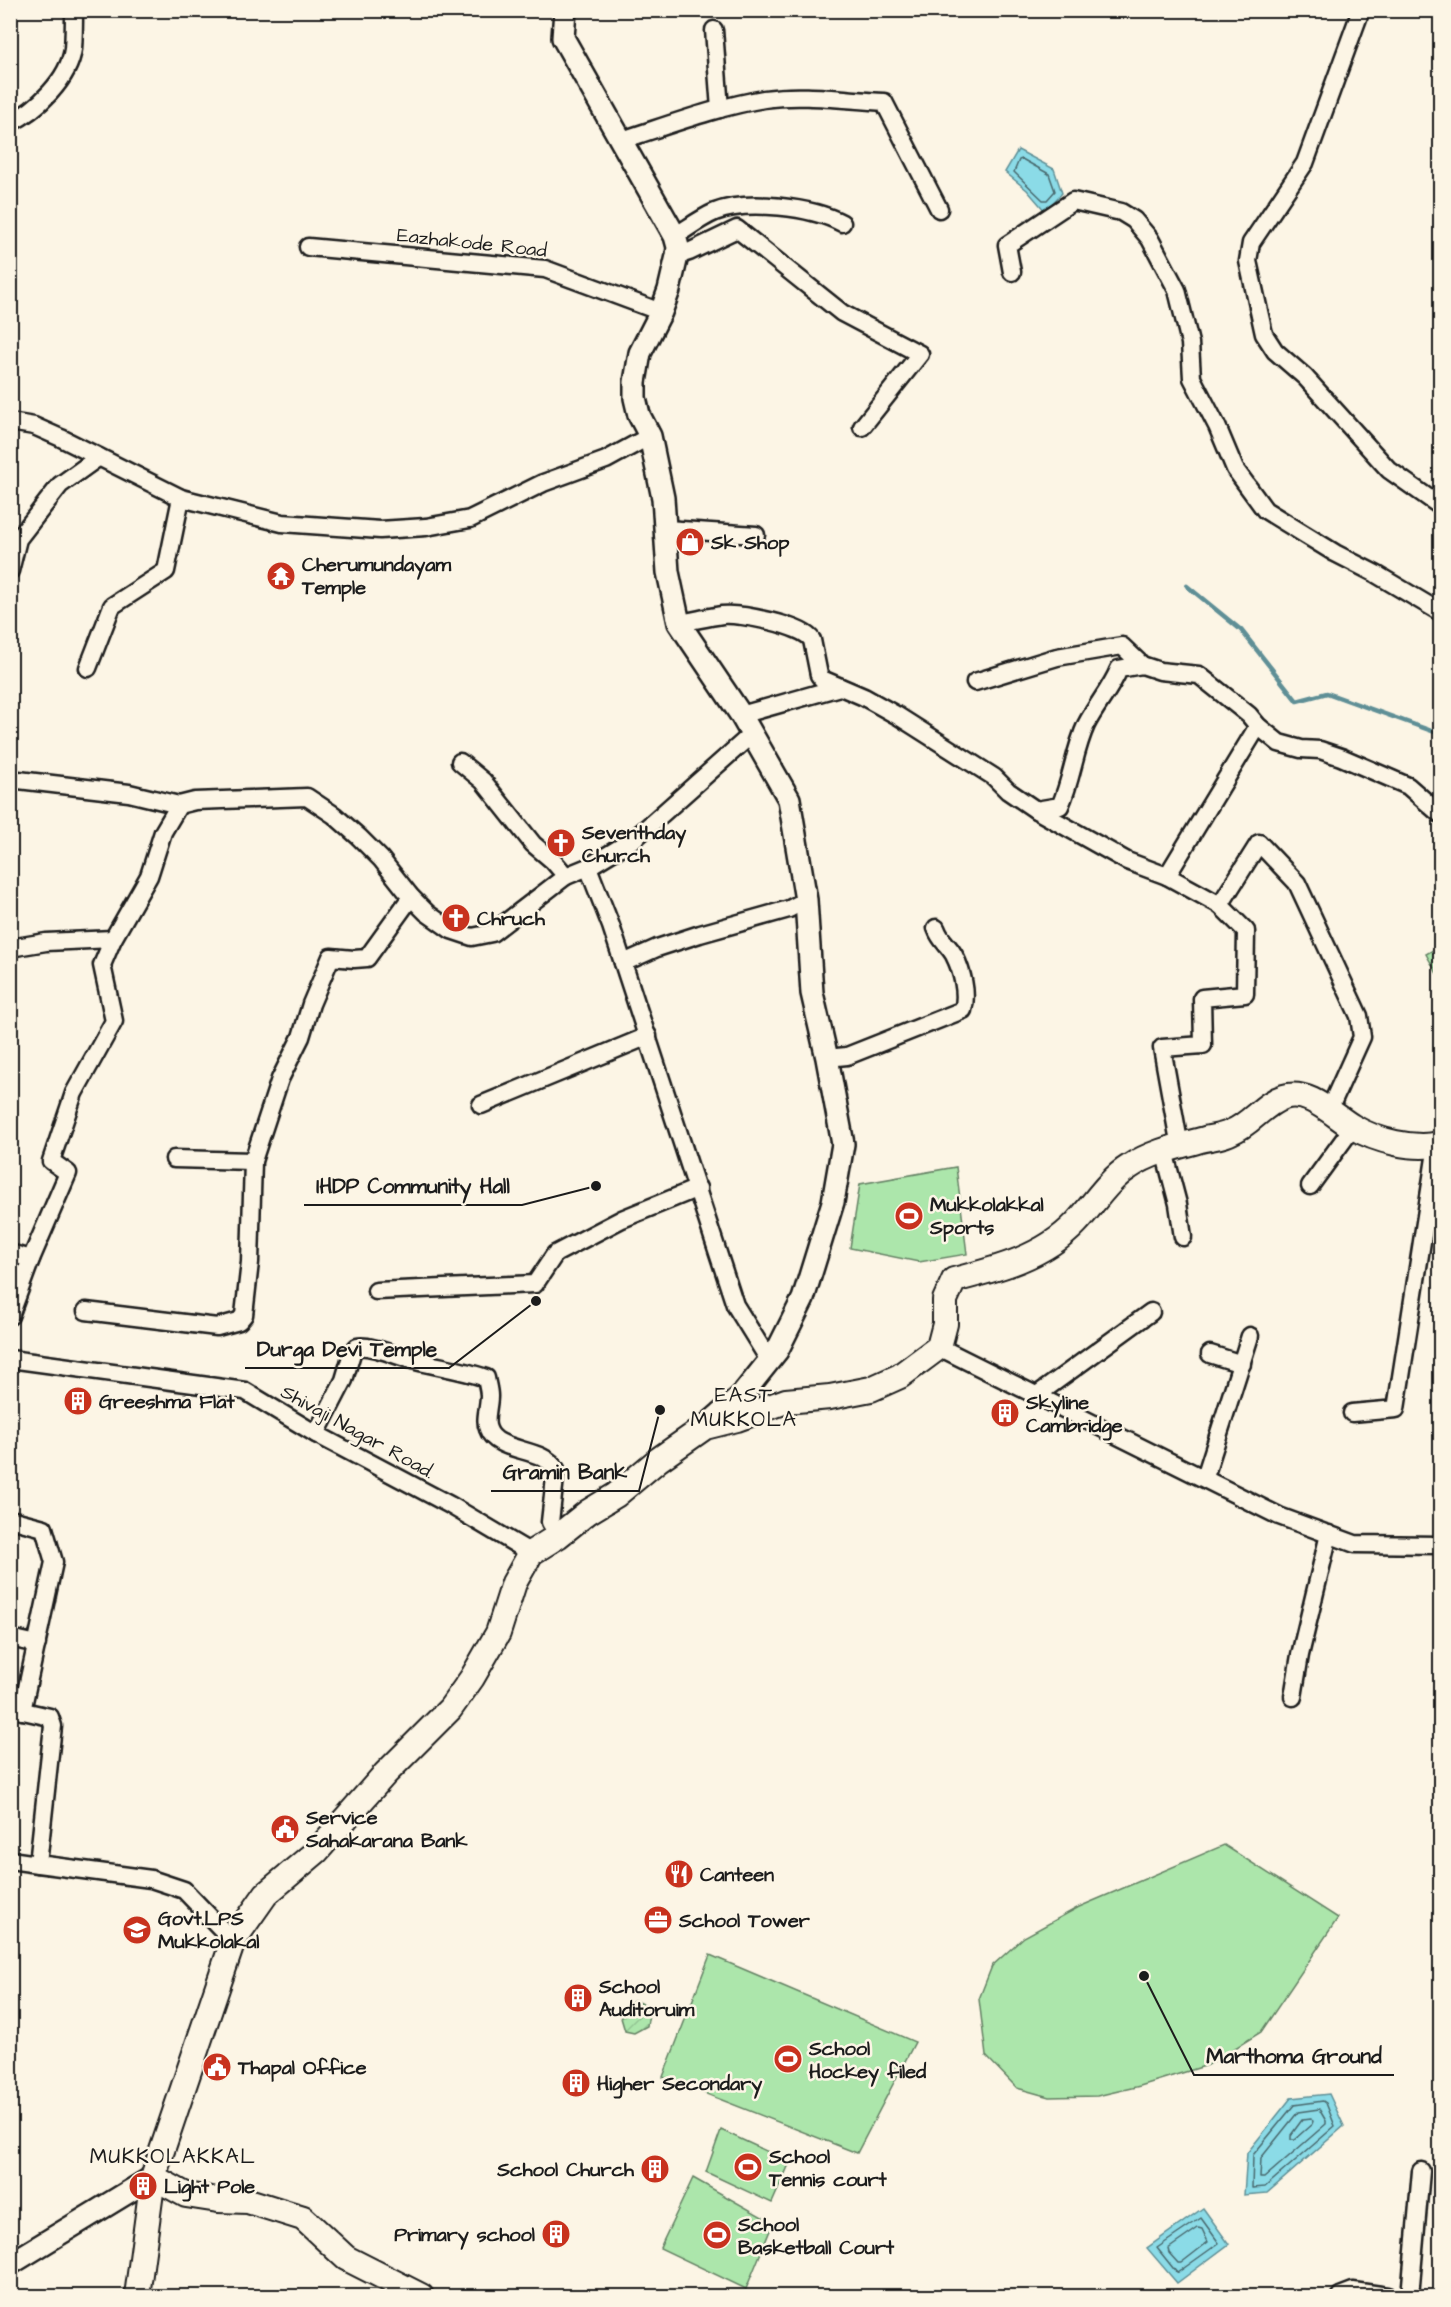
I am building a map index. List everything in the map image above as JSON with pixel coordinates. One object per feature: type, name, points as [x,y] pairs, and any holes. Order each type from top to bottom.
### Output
[{"type":"main road","points":[[137,2296],[153,2177],[233,1941],[266,1894],[317,1851],[385,1774],[450,1709],[472,1678],[498,1633],[514,1583],[531,1553],[558,1536],[588,1512],[616,1496],[658,1460],[705,1427],[737,1419],[786,1401],[872,1389],[900,1377],[939,1347],[945,1324],[945,1299],[954,1280],[1022,1259],[1046,1248],[1074,1225],[1127,1167],[1156,1152],[1232,1132],[1285,1096],[1298,1096],[1329,1110],[1353,1127],[1397,1143],[1427,1147],[1439,1145]]},
{"type":"main road","points":[[153,2177],[186,2195],[218,2200],[248,2201],[303,2218],[345,2258],[421,2296]]},
{"type":"street","points":[[10,123],[19,119],[44,98],[61,79],[73,51],[74,10]]},
{"type":"street","points":[[565,10],[563,38],[622,140],[676,246],[689,252],[736,229],[842,313],[920,354],[862,427]]},
{"type":"street","points":[[1361,10],[1305,163],[1251,243],[1248,261],[1264,333],[1275,351],[1305,377],[1389,470],[1440,506]]},
{"type":"street","points":[[714,30],[720,109]]},
{"type":"street","points":[[622,140],[720,109],[766,99],[808,98],[884,102],[939,210]]},
{"type":"street","points":[[1012,272],[1007,246],[1073,201],[1121,213],[1134,220],[1150,239],[1177,290],[1190,343],[1192,378],[1217,426],[1235,469],[1265,510],[1335,553],[1440,612]]},
{"type":"street","points":[[705,1427],[741,1396],[777,1352],[803,1299],[833,1202],[843,1144],[812,993],[806,900],[789,799],[741,715],[679,623],[669,572],[663,498],[650,436],[639,415],[635,398],[635,382],[640,353],[661,312],[676,246],[715,212],[740,205],[776,207],[827,215],[842,223]]},
{"type":"street","name":"Eazhakode Road","points":[[308,247],[545,268],[661,312]]},
{"type":"street","points":[[10,422],[34,426],[181,498],[282,522],[380,530],[426,527],[470,519],[543,483],[606,460],[650,436]]},
{"type":"street","points":[[10,571],[18,539],[60,485],[99,457]]},
{"type":"street","points":[[88,668],[112,606],[166,571],[181,498]]},
{"type":"street","points":[[666,529],[756,535]]},
{"type":"street","points":[[679,623],[724,615],[749,618],[799,630],[812,640],[822,680],[864,697],[945,744],[994,777],[1022,802],[1036,810],[1127,861],[1167,876],[1220,905],[1246,931],[1245,994],[1202,998],[1203,1045],[1162,1048],[1183,1237]]},
{"type":"street","points":[[975,682],[1057,657],[1122,646],[1142,665],[1160,671],[1199,675],[1249,715],[1258,726],[1279,743],[1301,749],[1320,750],[1408,786],[1440,814]]},
{"type":"street","points":[[1036,810],[1060,806],[1069,787],[1086,725],[1113,684],[1119,669],[1142,665]]},
{"type":"street","points":[[741,715],[840,687]]},
{"type":"street","points":[[1167,876],[1258,726]]},
{"type":"street","points":[[10,779],[129,793],[179,805],[195,801],[307,797],[334,815],[359,837],[381,859],[411,897],[428,913],[451,930],[472,937],[492,933],[566,876],[588,867],[634,838],[752,734]]},
{"type":"street","points":[[460,762],[483,781],[533,844],[566,876]]},
{"type":"street","points":[[10,1316],[15,1290],[68,1173],[51,1161],[74,1093],[114,1022],[102,965],[113,939],[149,876],[163,832],[179,805]]},
{"type":"street","points":[[1220,905],[1259,843],[1297,883],[1359,1016],[1362,1037],[1329,1110]]},
{"type":"street","points":[[588,867],[611,926],[648,1036],[735,1305],[769,1360]]},
{"type":"street","points":[[86,1311],[217,1327],[239,1320],[244,1315],[250,1262],[253,1161],[280,1079],[301,1036],[311,1004],[331,957],[367,958],[411,897]]},
{"type":"street","points":[[623,963],[657,948],[789,909],[806,900]]},
{"type":"street","points":[[827,1058],[856,1053],[895,1035],[963,1010],[966,1001],[963,979],[953,954],[940,940],[936,928]]},
{"type":"street","points":[[10,948],[46,942],[113,939]]},
{"type":"street","points":[[481,1104],[648,1036]]},
{"type":"street","points":[[1310,1186],[1353,1127]]},
{"type":"street","points":[[1352,1413],[1396,1409],[1439,1145]]},
{"type":"street","points":[[174,1160],[253,1161]]},
{"type":"street","points":[[376,1291],[535,1284],[555,1254],[622,1219],[698,1188]]},
{"type":"street","points":[[10,1252],[31,1259]]},
{"type":"street","points":[[1037,1395],[1151,1312]]},
{"type":"street","points":[[1205,1477],[1250,1336]]},
{"type":"street","points":[[316,1434],[344,1380],[351,1353],[357,1347],[374,1348],[415,1361],[458,1369],[486,1378],[489,1395],[487,1428],[491,1436],[507,1445],[547,1459],[556,1469],[550,1522],[558,1536]]},
{"type":"street","points":[[939,1347],[1205,1477],[1279,1516],[1355,1544],[1440,1545]]},
{"type":"street","points":[[1210,1354],[1242,1364]]},
{"type":"street","name":"Shivaji Nagar Road.","points":[[10,1359],[245,1391],[316,1434],[450,1505],[531,1553]]},
{"type":"street","points":[[10,1519],[44,1528],[54,1562],[37,1644],[16,1710],[50,1717],[53,1726],[38,1864]]},
{"type":"street","points":[[1293,1697],[1329,1534]]},
{"type":"street","points":[[10,1638],[37,1644]]},
{"type":"street","points":[[10,1860],[151,1879],[184,1890],[233,1941]]},
{"type":"street","points":[[1410,2296],[1421,2171]]},
{"type":"street","points":[[10,2264],[153,2177]]},
{"type":"street","points":[[1340,2296],[1353,2291],[1388,2296]]},
{"type":"green space","points":[[1440,946],[1440,979],[1426,954]]},
{"type":"green space","name":"Mukkolakkal Sports","points":[[956,1167],[967,1254],[919,1262],[850,1248],[860,1184]]},
{"type":"green space","points":[[1224,1845],[1338,1918],[1261,2032],[1208,2065],[1140,2086],[1097,2096],[1049,2097],[1017,2088],[986,2056],[979,1999],[992,1966],[1024,1937],[1079,1907]]},
{"type":"green space","name":"School Hockey filed","points":[[710,1955],[915,2042],[857,2153],[663,2077]]},
{"type":"green space","points":[[634,2000],[650,2007],[647,2026],[634,2033],[625,2031],[619,2011]]},
{"type":"green space","name":"School Tennis court","points":[[721,2130],[790,2162],[772,2203],[706,2172]]},
{"type":"green space","name":"School Basketball Court","points":[[693,2178],[773,2223],[746,2289],[660,2248]]},
{"type":"water","points":[[1018,150],[1054,169],[1062,193],[1045,211],[1027,190],[1005,172]]},
{"type":"water","points":[[1329,2094],[1344,2126],[1267,2193],[1244,2195],[1247,2153],[1291,2098]]},
{"type":"water","points":[[1203,2208],[1229,2244],[1177,2283],[1147,2248]]},
{"type":"waterway","points":[[1187,586],[1241,630],[1297,701],[1327,693],[1440,734]]},
{"type":"place","name":"Sk Shop","points":[[690,542]]},
{"type":"place","name":"Cherumundayam Temple","points":[[281,576]]},
{"type":"place","name":"Seventhday Church","points":[[561,843]]},
{"type":"place","name":"Chruch","points":[[456,918]]},
{"type":"place","name":"IHDP Community Hall","points":[[596,1186]]},
{"type":"place","name":"Mukkolakkal Sports","points":[[909,1216]]},
{"type":"place","name":"Durga Devi Temple","points":[[536,1301]]},
{"type":"place","name":"Greeshma Flat","points":[[78,1401]]},
{"type":"place","name":"Gramin Bank","points":[[660,1410]]},
{"type":"place","name":"Skyline Cambridge","points":[[1005,1413]]},
{"type":"place","name":"Service Sahakarana Bank","points":[[285,1829]]},
{"type":"place","name":"Canteen","points":[[679,1874]]},
{"type":"place","name":"School Tower","points":[[658,1920]]},
{"type":"place","name":"Govt.LPS Mukkolakal","points":[[137,1930]]},
{"type":"place","name":"Marthoma Ground","points":[[1144,1976]]},
{"type":"place","name":"School Auditoruim","points":[[578,1998]]},
{"type":"place","name":"School Hockey filed","points":[[788,2059]]},
{"type":"place","name":"Thapal Office","points":[[217,2067]]},
{"type":"place","name":"Higher Secondary","points":[[576,2083]]},
{"type":"place","name":"School Tennis court","points":[[748,2167]]},
{"type":"place","name":"School Church","points":[[655,2169]]},
{"type":"place","name":"Light Pole","points":[[143,2186]]},
{"type":"place","name":"Primary school","points":[[556,2234]]},
{"type":"place","name":"School Basketball Court","points":[[717,2235]]},
{"type":"district","name":"EAST MUKKOLA","points":[[744,1407]]},
{"type":"district","name":"MUKKOLAKKAL","points":[[173,2156]]}]
